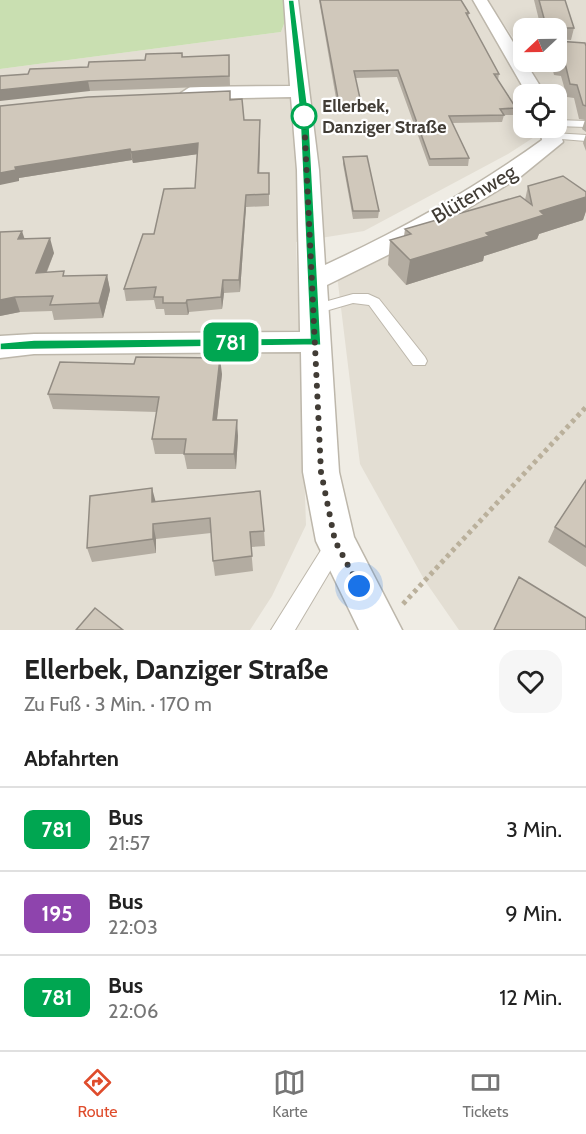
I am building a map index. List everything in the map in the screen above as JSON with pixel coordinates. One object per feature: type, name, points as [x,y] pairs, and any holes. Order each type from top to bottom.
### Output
[{"type":"street","points":[[291,0],[299,90],[304,117],[314,281],[321,472],[337,544],[380,629]]},
{"type":"street","points":[[480,0],[530,84]]},
{"type":"street","points":[[505,40],[513,41]]},
{"type":"street","points":[[167,94],[299,90]]},
{"type":"street","name":"Blütenweg","points":[[314,281],[395,242],[512,172],[553,142],[553,138]]},
{"type":"street","points":[[0,347],[315,325]]},
{"type":"lane","points":[[567,127],[586,124]]},
{"type":"lane","points":[[567,133],[586,138]]},
{"type":"lane","points":[[315,325],[360,298],[368,298],[374,302],[419,361]]},
{"type":"lane","points":[[282,630],[337,544]]},
{"type":"path","points":[[380,629],[586,406]]},
{"type":"shaded area","points":[[293,0],[475,0],[513,66],[513,72],[516,72],[523,84],[513,84],[513,138],[533,138],[508,154],[364,231],[296,242],[306,525],[272,596],[250,630],[0,630],[0,69],[281,32]]},
{"type":"shaded area","points":[[487,0],[586,0],[586,630],[459,630],[425,581],[360,464],[337,275],[343,257],[367,244],[401,233],[561,138],[567,138],[567,84],[540,84],[533,72],[567,72],[567,18],[513,18],[513,38]]},
{"type":"green space","points":[[0,0],[293,0],[281,32],[0,69]]},
{"type":"building","points":[[320,0],[461,0],[499,74],[494,74],[513,103],[513,108],[500,109],[504,115],[449,116],[469,158],[430,159],[398,70],[354,71],[361,103],[339,104]]},
{"type":"building","points":[[539,0],[565,0],[574,28],[567,28],[567,18],[544,18]]},
{"type":"building","points":[[567,42],[585,43],[586,106],[583,105],[577,85],[570,84],[567,71]]},
{"type":"building","points":[[182,53],[182,57],[229,55],[229,76],[88,81],[0,90],[0,76],[28,74],[30,69],[88,67],[89,62],[145,60],[146,54]]},
{"type":"building","points":[[230,91],[230,100],[242,99],[244,120],[260,120],[258,173],[269,173],[269,194],[246,195],[239,280],[223,280],[221,297],[187,300],[186,303],[163,303],[163,297],[154,297],[156,287],[124,289],[143,234],[154,234],[164,189],[195,188],[198,143],[131,152],[130,149],[15,167],[16,170],[0,173],[0,106],[88,97]]},
{"type":"building","points":[[367,156],[379,211],[353,211],[343,157]]},
{"type":"building","points":[[563,176],[586,192],[586,197],[540,211],[544,215],[486,233],[489,236],[410,260],[390,240],[411,234],[405,229],[520,196],[532,205],[528,186]]},
{"type":"building","points":[[22,231],[18,239],[50,238],[36,273],[64,271],[63,276],[107,275],[99,303],[50,305],[53,296],[15,297],[0,300],[0,232]]},
{"type":"building","points":[[136,357],[220,358],[213,420],[237,420],[234,454],[184,454],[186,439],[152,439],[159,397],[48,394],[60,362],[134,364]]},
{"type":"building","points":[[586,480],[586,547],[555,527]]},
{"type":"building","points":[[152,488],[152,502],[260,491],[264,531],[250,532],[252,556],[213,561],[210,518],[153,524],[153,539],[87,548],[90,496]]},
{"type":"building","points":[[519,577],[586,618],[586,630],[494,630]]},
{"type":"building","points":[[95,608],[123,630],[76,630]]},
{"type":"bus line","name":"781","points":[[0,347],[34,344],[316,342],[304,111],[299,90],[291,0]]},
{"type":"place","name":"Ellerbek, Danziger Straße","points":[[304,116]]},
{"type":"route","points":[[304,116],[314,281],[321,472],[335,541],[359,586]]}]
